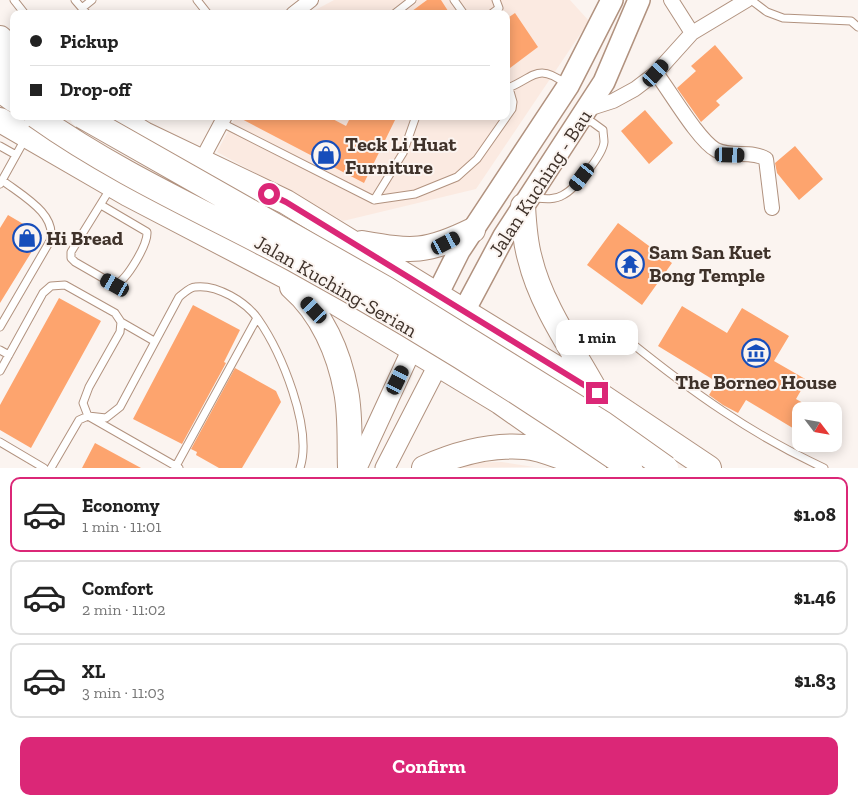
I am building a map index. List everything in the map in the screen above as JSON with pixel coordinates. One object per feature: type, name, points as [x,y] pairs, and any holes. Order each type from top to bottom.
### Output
[{"type":"highway","points":[[0,38],[10,47]]},
{"type":"highway","points":[[0,62],[7,89]]},
{"type":"highway","points":[[0,120],[26,136],[106,195],[269,268],[332,301],[500,402],[592,468]]},
{"type":"highway","name":"Jalan Kuching-Serian","points":[[89,120],[385,288],[604,424],[666,468]]},
{"type":"highway","points":[[121,120],[144,134],[286,202],[597,393],[709,468]]},
{"type":"highway","name":"Jalan Kuching-Serian","points":[[26,136],[90,152],[295,260],[426,337],[590,440],[630,468]]},
{"type":"highway","points":[[527,199],[525,235],[530,261],[552,316],[597,393]]},
{"type":"highway","points":[[348,240],[409,250],[446,243],[473,230]]},
{"type":"highway","points":[[269,268],[314,310],[336,357],[346,391],[350,468]]},
{"type":"highway","points":[[424,468],[451,456],[500,447],[525,447],[543,451],[592,468]]},
{"type":"main road","name":"Jalan Kuching - Bau","points":[[412,349],[436,294],[473,230],[568,86],[612,0]]},
{"type":"main road","name":"Jalan Kuching - Bau","points":[[438,365],[464,311],[527,199],[604,82],[639,0]]},
{"type":"main road","points":[[357,468],[412,349]]},
{"type":"main road","points":[[385,468],[438,365]]},
{"type":"street","points":[[298,10],[311,0]]},
{"type":"street","points":[[671,0],[692,33]]},
{"type":"street","points":[[584,115],[620,97],[656,73],[692,33],[747,0]]},
{"type":"street","points":[[656,73],[705,140],[716,150],[730,155],[760,156],[766,159],[772,208]]},
{"type":"street","points":[[201,161],[223,120]]},
{"type":"lane","points":[[14,0],[22,10]]},
{"type":"lane","points":[[75,0],[83,10]]},
{"type":"lane","points":[[197,0],[205,10]]},
{"type":"lane","points":[[399,10],[412,0]]},
{"type":"lane","points":[[751,0],[767,12],[783,18],[851,21],[858,27]]},
{"type":"lane","points":[[510,87],[543,72],[550,73],[568,86]]},
{"type":"lane","points":[[510,93],[512,97],[512,109],[510,112]]},
{"type":"lane","points":[[527,199],[549,200],[562,196],[573,188],[599,155],[604,143],[603,130],[584,115]]},
{"type":"lane","points":[[223,120],[374,200],[415,194],[457,177],[477,159],[504,120]]},
{"type":"lane","points":[[374,200],[403,153],[415,120]]},
{"type":"lane","points":[[0,146],[26,136]]},
{"type":"lane","points":[[0,327],[50,241],[52,234],[52,225],[47,217],[1,182],[26,136]]},
{"type":"lane","points":[[106,195],[146,232],[147,240],[125,278],[115,285],[71,258],[72,252],[106,195]]},
{"type":"lane","points":[[0,371],[43,294],[51,286],[65,285],[115,313],[121,322],[154,341]]},
{"type":"lane","points":[[51,468],[79,420],[88,416],[106,418],[120,407],[179,296],[194,286],[212,288],[226,294],[258,318],[278,354],[300,414],[302,447],[300,468]]},
{"type":"lane","points":[[121,322],[120,332],[89,387],[83,403],[88,416],[178,467],[258,318]]},
{"type":"lane","points":[[629,341],[687,388],[722,412],[754,432],[824,468]]},
{"type":"lane","points":[[0,350],[9,355]]},
{"type":"lane","points":[[0,442],[44,468]]},
{"type":"shaded area","points":[[334,0],[570,0],[589,21],[476,189],[343,221],[217,152],[234,120],[510,120],[510,10],[315,10]]},
{"type":"shaded area","points":[[502,462],[534,467],[449,468],[455,463]]},
{"type":"building","points":[[427,0],[441,0],[447,10],[413,10]]},
{"type":"building","points":[[515,13],[538,47],[510,68],[510,16]]},
{"type":"building","points":[[715,45],[743,78],[716,101],[720,105],[701,122],[677,88],[696,71],[691,66]]},
{"type":"building","points":[[645,110],[673,143],[649,164],[621,131]]},
{"type":"building","points":[[244,120],[335,120],[346,126],[349,120],[395,120],[364,183]]},
{"type":"building","name":"Sam San Kuet Bong Temple","points":[[795,146],[823,179],[799,200],[777,173],[775,163]]},
{"type":"building","points":[[8,215],[42,235],[0,303],[0,228]]},
{"type":"building","name":"Sam San Kuet Bong Temple","points":[[618,223],[672,263],[642,305],[587,265]]},
{"type":"building","points":[[59,298],[101,321],[31,448],[0,430],[0,405]]},
{"type":"building","points":[[193,305],[240,330],[224,362],[226,363],[182,444],[133,419]]},
{"type":"building","points":[[682,306],[727,333],[742,308],[789,336],[774,361],[807,380],[796,399],[801,402],[792,402],[792,428],[746,400],[738,413],[723,405],[709,395],[717,382],[658,346]]},
{"type":"building","points":[[235,368],[276,391],[281,402],[242,468],[219,468],[196,455],[197,452],[191,449]]},
{"type":"building","points":[[95,443],[141,468],[82,468]]},
{"type":"place","name":"Teck Li Huat Furniture","points":[[326,155]]},
{"type":"place","name":"Hi Bread","points":[[27,238]]},
{"type":"place","name":"Sam San Kuet Bong Temple","points":[[630,264]]},
{"type":"place","name":"The Borneo House","points":[[756,353]]},
{"type":"route","points":[[269,194],[286,202],[597,393]]}]
